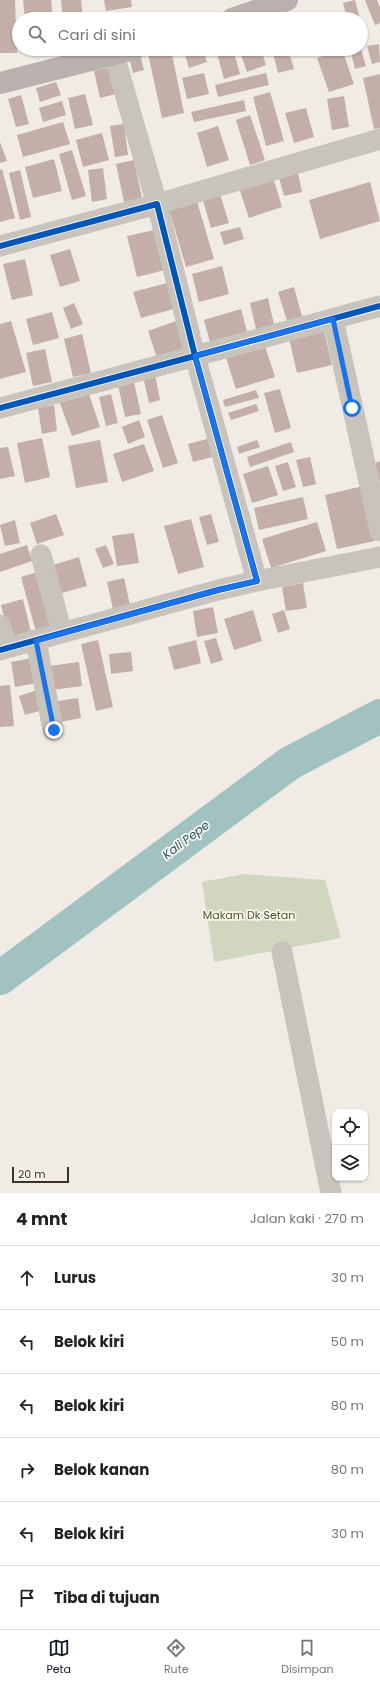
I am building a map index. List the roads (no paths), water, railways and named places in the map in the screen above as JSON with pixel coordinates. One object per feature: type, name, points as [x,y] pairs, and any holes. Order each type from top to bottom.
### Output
[{"type":"main road","points":[[252,12],[287,0]]},
{"type":"main road","points":[[0,83],[108,56]]},
{"type":"street","points":[[125,56],[158,204],[195,356],[257,581]]},
{"type":"street","points":[[0,246],[158,204],[380,139]]},
{"type":"street","points":[[0,408],[380,306]]},
{"type":"street","points":[[333,319],[380,531]]},
{"type":"street","points":[[41,555],[62,633]]},
{"type":"street","points":[[0,625],[3,649],[218,590],[380,557]]},
{"type":"street","points":[[36,641],[54,730]]},
{"type":"street","points":[[282,952],[331,1193]]},
{"type":"waterway","name":"Kali Pepe","points":[[0,978],[290,763],[380,716]]},
{"type":"park label","name":"Makam Dk Setan","points":[[249,915]]}]
